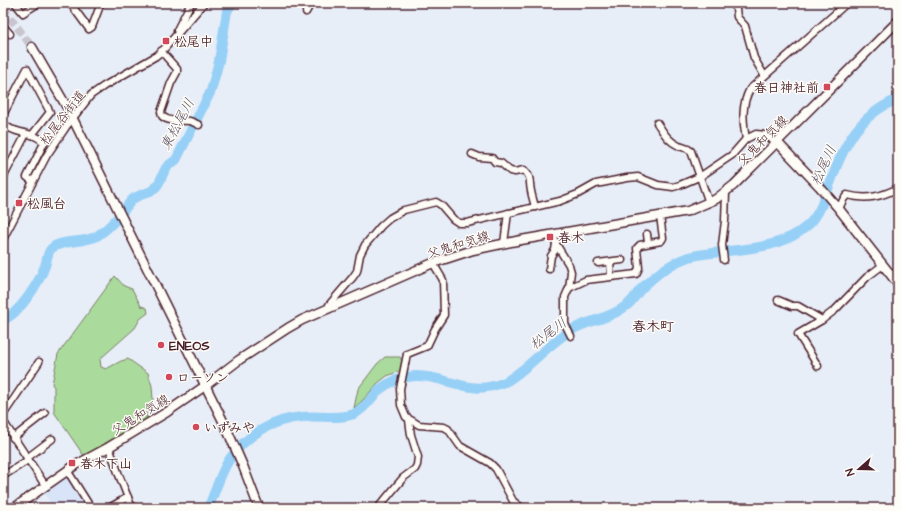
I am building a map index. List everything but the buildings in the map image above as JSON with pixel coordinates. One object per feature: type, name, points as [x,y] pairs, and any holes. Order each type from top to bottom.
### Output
[{"type":"main road","name":"父鬼和気線","points":[[14,508],[67,470],[168,412],[239,360],[288,328],[433,263],[473,250],[504,243],[688,211],[709,203],[726,192],[898,21]]},
{"type":"main road","points":[[32,48],[64,101],[124,220],[225,425],[239,456],[259,508]]},
{"type":"main road","points":[[776,142],[780,144],[819,186],[898,284]]},
{"type":"street","points":[[15,3],[23,13],[39,3]]},
{"type":"street","points":[[70,3],[89,29],[92,27],[101,3]]},
{"type":"street","points":[[173,38],[191,3]]},
{"type":"street","name":"松尾谷街道","points":[[3,239],[32,181],[47,155],[91,95],[156,56],[204,3]]},
{"type":"street","points":[[306,12],[311,3]]},
{"type":"street","points":[[737,3],[737,17],[745,26],[754,58],[764,76]]},
{"type":"street","points":[[746,139],[743,122],[746,96],[750,89],[847,3]]},
{"type":"street","points":[[161,51],[177,69],[177,72],[170,83],[162,116],[165,119],[180,122],[191,121],[199,125]]},
{"type":"street","points":[[3,115],[26,69],[50,112],[29,134],[3,178]]},
{"type":"street","points":[[658,123],[667,139],[681,147],[688,148],[691,151],[701,176],[709,203]]},
{"type":"street","points":[[3,124],[13,130],[29,134],[44,143],[27,176],[32,181]]},
{"type":"street","points":[[329,309],[329,305],[357,271],[360,255],[365,245],[381,226],[390,218],[404,210],[436,202],[441,205],[453,220],[459,223],[467,223],[560,201],[578,194],[596,184],[627,178],[638,177],[658,185],[673,187],[701,176],[732,155],[746,139],[756,134],[766,135],[776,142]]},
{"type":"street","points":[[472,154],[479,157],[492,158],[495,162],[501,164],[510,171],[515,172],[524,170],[531,180],[530,190],[535,207]]},
{"type":"street","points":[[836,207],[847,195],[854,197],[879,197],[898,188]]},
{"type":"street","points":[[723,259],[722,245],[726,192]]},
{"type":"street","points":[[504,243],[508,213]]},
{"type":"street","points":[[569,288],[586,280],[611,276],[635,276],[639,268],[637,248],[640,245],[661,241],[663,238],[660,216]]},
{"type":"street","points":[[553,234],[556,244],[571,272],[569,288],[565,297],[565,324],[571,336]]},
{"type":"street","points":[[647,234],[648,243]]},
{"type":"street","points":[[549,269],[551,256],[555,250],[556,244]]},
{"type":"street","points":[[598,263],[622,260]]},
{"type":"street","points":[[610,262],[611,276]]},
{"type":"street","points":[[433,263],[442,280],[444,315],[427,346],[407,354],[400,389],[402,410],[409,420],[419,425],[444,427],[448,429],[460,446],[490,463],[496,469],[513,501],[522,508]]},
{"type":"street","points":[[818,366],[798,334],[836,310],[867,277],[883,265]]},
{"type":"street","points":[[778,300],[792,306],[798,306],[822,320]]},
{"type":"street","points":[[3,415],[39,362]]},
{"type":"street","points":[[13,438],[45,413]]},
{"type":"street","points":[[378,508],[399,481],[418,465],[418,457],[411,435],[409,420]]},
{"type":"street","points":[[3,421],[45,485]]},
{"type":"street","points":[[3,476],[52,439]]},
{"type":"street","points":[[109,447],[132,508]]},
{"type":"street","points":[[67,470],[89,508]]},
{"type":"street","points":[[108,508],[128,497]]},
{"type":"shaded area","points":[[66,474],[86,505],[80,508],[53,508],[43,490]]},
{"type":"green space","points":[[115,276],[124,286],[132,289],[141,306],[147,308],[148,313],[140,319],[135,328],[100,359],[101,367],[106,369],[128,359],[148,373],[152,386],[153,399],[146,414],[147,419],[84,456],[54,412],[54,387],[52,384],[58,354]]},
{"type":"green space","points":[[385,357],[400,357],[402,361],[400,371],[387,376],[378,383],[354,408],[358,389],[377,364]]},
{"type":"waterway","name":"東松尾川","points":[[3,320],[9,317],[28,297],[42,273],[51,249],[60,244],[85,240],[97,236],[117,218],[132,200],[154,189],[166,168],[176,160],[211,91],[219,61],[227,11],[232,3]]},
{"type":"waterway","name":"松尾川","points":[[208,508],[229,460],[251,436],[270,425],[291,418],[341,417],[354,414],[365,406],[383,387],[405,377],[427,377],[458,385],[480,388],[505,382],[570,331],[583,324],[619,311],[632,301],[650,280],[673,264],[697,255],[750,248],[790,238],[807,226],[817,214],[839,160],[852,135],[871,115],[883,106],[898,99]]},
{"type":"tunnel","points":[[3,8],[32,47]]},
{"type":"place","name":"松尾中","points":[[166,41]]},
{"type":"place","name":"春日神社前","points":[[827,87]]},
{"type":"place","name":"松風台","points":[[19,203]]},
{"type":"place","name":"春木","points":[[550,237]]},
{"type":"place","name":"ENEOS","points":[[161,345]]},
{"type":"place","name":"ローソン","points":[[169,377]]},
{"type":"place","name":"いずみや","points":[[196,427]]},
{"type":"place","name":"春木下山","points":[[72,463]]},
{"type":"district","name":"春木町","points":[[653,326]]}]
